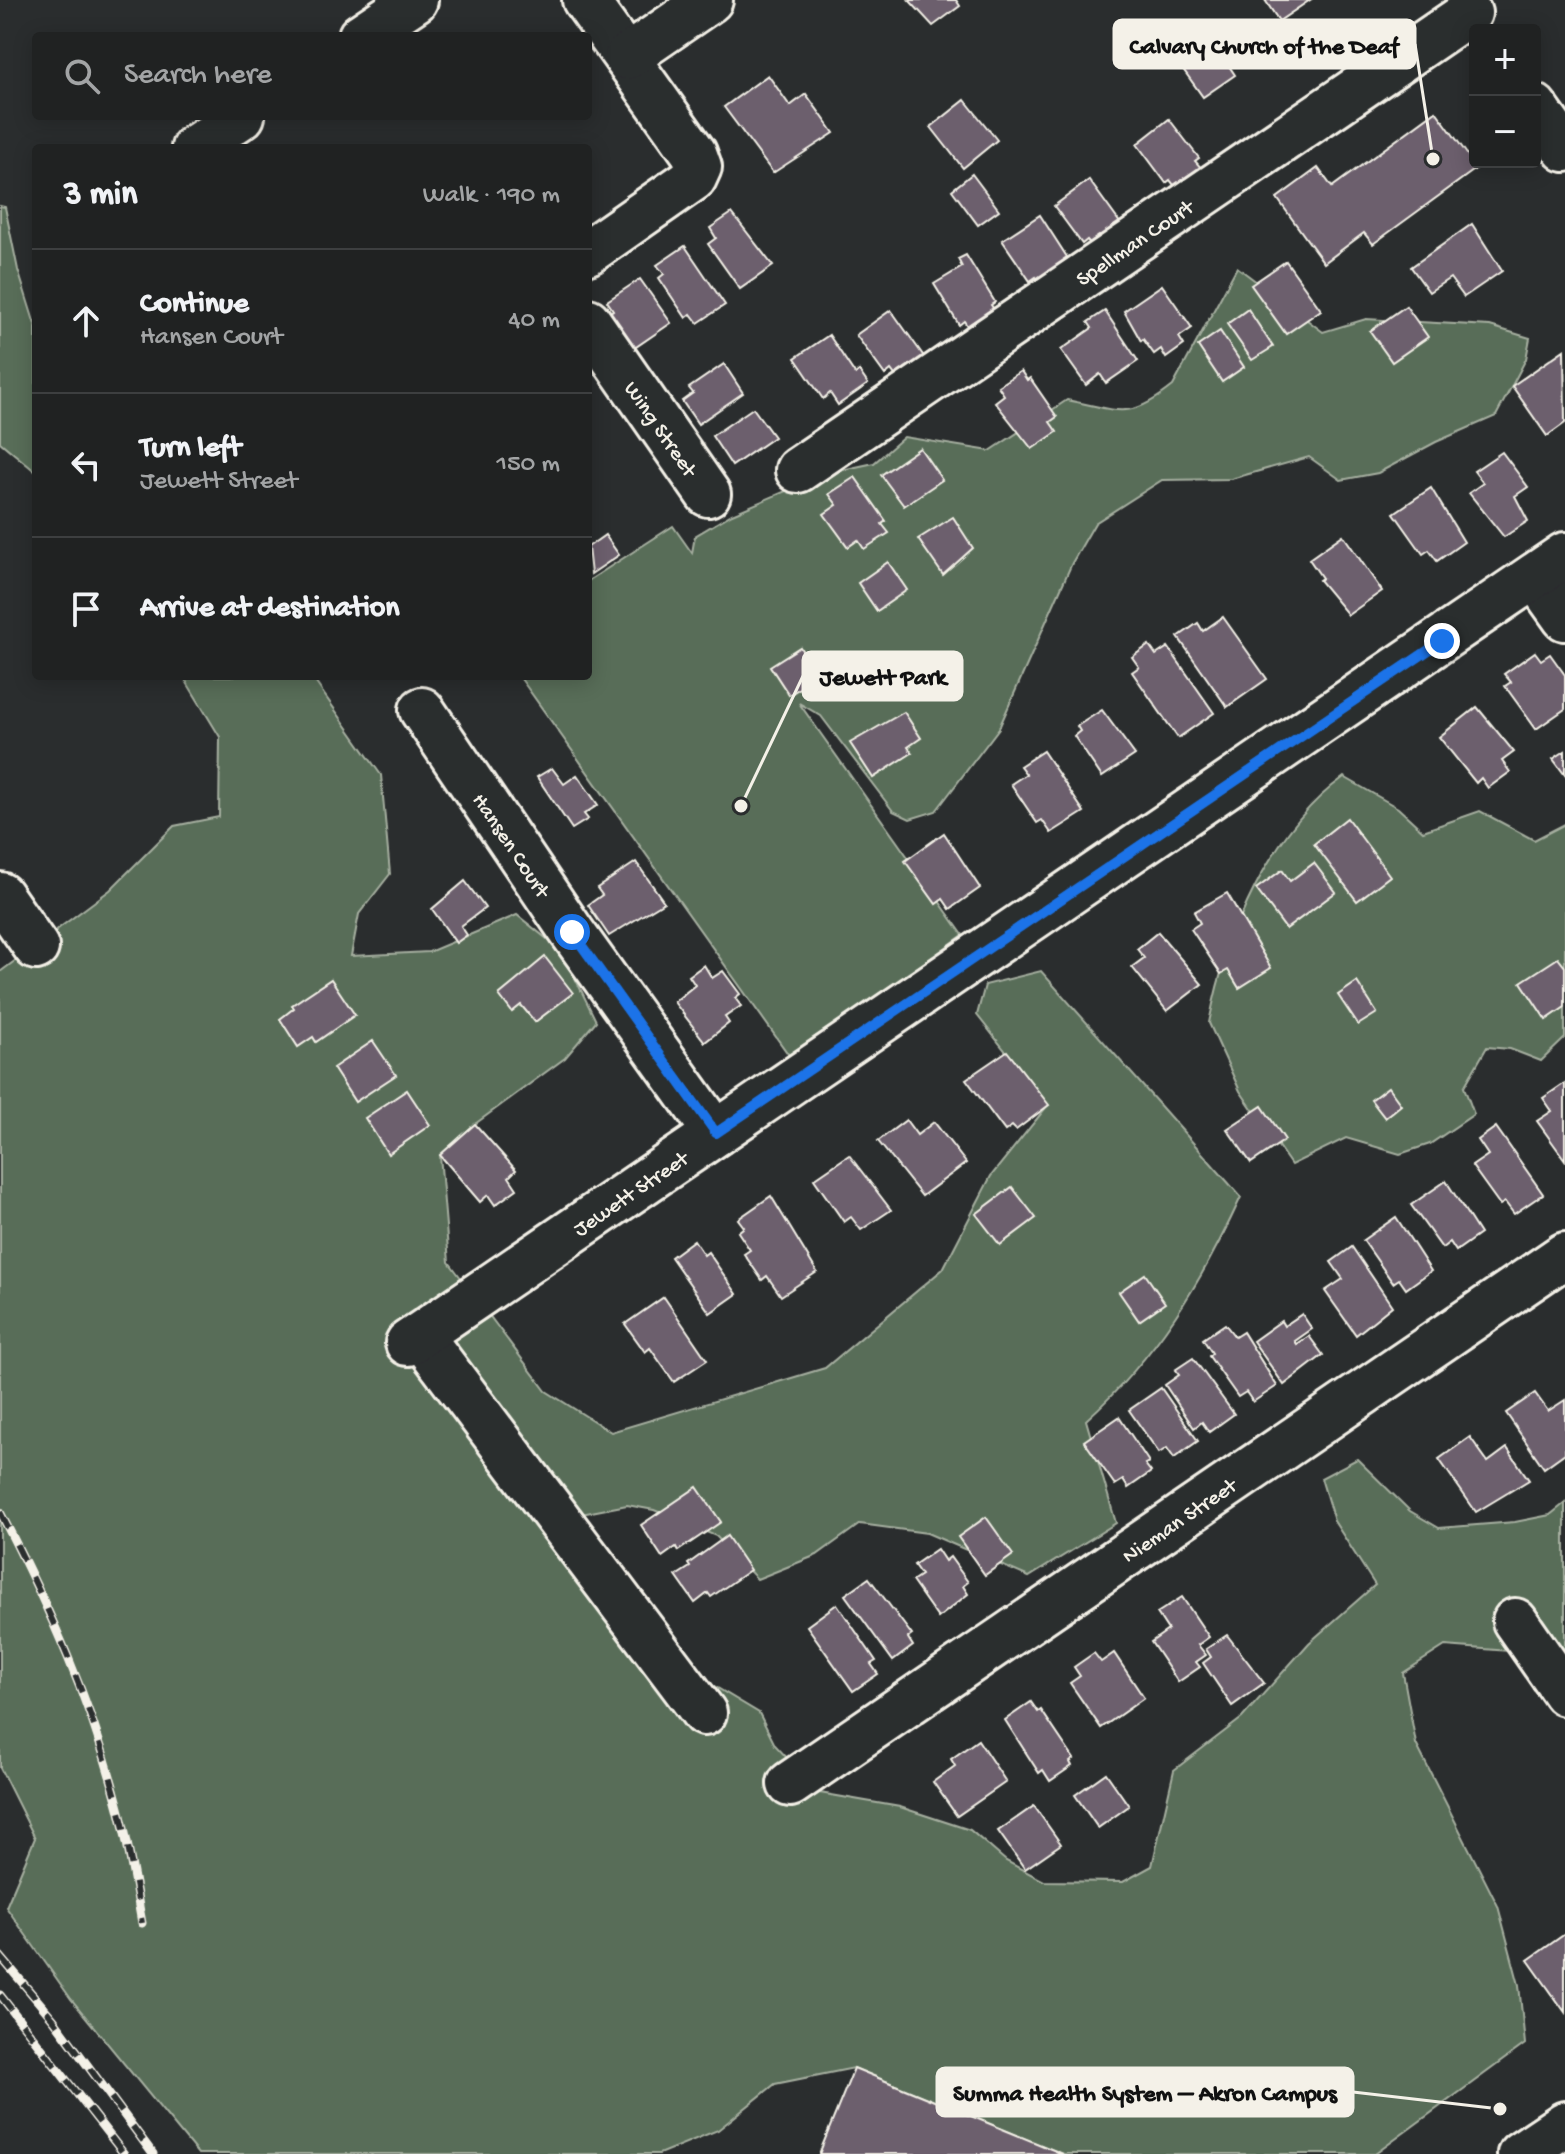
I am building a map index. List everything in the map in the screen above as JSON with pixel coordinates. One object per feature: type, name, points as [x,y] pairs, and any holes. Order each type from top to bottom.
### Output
[{"type":"street","points":[[367,32],[415,0]]},
{"type":"street","points":[[585,0],[694,153],[699,167],[694,178],[592,249]]},
{"type":"street","points":[[627,57],[710,0]]},
{"type":"street","name":"Spellman Court","points":[[798,470],[1469,14]]},
{"type":"street","points":[[1541,115],[1565,149]]},
{"type":"street","points":[[200,144],[236,120]]},
{"type":"street","name":"Wing Street","points":[[592,327],[708,494]]},
{"type":"street","points":[[1550,566],[1565,618]]},
{"type":"street","name":"Jewett Street","points":[[704,1713],[414,1339],[1550,566]]},
{"type":"street","name":"Hansen Court","points":[[422,710],[572,932],[716,1133]]},
{"type":"street","points":[[0,895],[36,947]]},
{"type":"street","name":"Nieman Street","points":[[790,1784],[1565,1255]]},
{"type":"street","points":[[1515,1621],[1565,1693]]},
{"type":"street","points":[[1520,2154],[1565,2124]]},
{"type":"green space","points":[[0,206],[5,207],[18,270],[32,315],[32,469],[0,442]]},
{"type":"green space","points":[[1237,267],[1323,332],[1366,319],[1490,326],[1530,338],[1526,359],[1496,416],[1436,442],[1378,473],[1341,480],[1309,457],[1231,479],[1162,480],[1095,523],[1072,563],[999,728],[936,811],[910,819],[893,811],[821,716],[799,703],[963,935],[791,1058],[522,680],[592,680],[592,578],[673,526],[692,553],[695,536],[732,514],[828,473],[874,463],[904,437],[990,451],[1067,400],[1111,409],[1133,409],[1145,405],[1173,386]]},
{"type":"green space","points":[[185,680],[314,680],[381,775],[390,874],[359,914],[351,956],[429,952],[517,915],[562,951],[596,1021],[565,1058],[475,1124],[440,1155],[449,1262],[546,1391],[611,1432],[825,1368],[943,1269],[991,1176],[1048,1105],[977,1015],[985,985],[1041,971],[1241,1197],[1210,1259],[1175,1317],[1134,1371],[1086,1420],[1116,1523],[1029,1577],[927,1533],[860,1524],[817,1555],[757,1579],[716,1536],[654,1510],[627,1505],[576,1515],[634,1638],[759,1713],[775,1745],[820,1793],[900,1807],[970,1830],[1006,1861],[1044,1881],[1123,1882],[1152,1866],[1174,1770],[1242,1718],[1309,1643],[1375,1585],[1334,1521],[1321,1478],[1357,1459],[1410,1511],[1439,1528],[1515,1522],[1550,1515],[1565,1503],[1565,1648],[1559,1655],[1445,1646],[1403,1673],[1416,1744],[1498,1906],[1519,1985],[1525,2044],[1375,2154],[1063,2154],[854,2068],[775,2084],[718,2130],[659,2154],[198,2154],[71,1999],[6,1907],[35,1838],[0,1768],[0,972],[110,890],[174,826],[219,817],[220,737]]},
{"type":"green space","points":[[1344,777],[1398,808],[1423,831],[1480,811],[1534,840],[1565,824],[1565,1038],[1541,1061],[1510,1049],[1487,1047],[1464,1087],[1474,1114],[1430,1144],[1400,1154],[1346,1138],[1291,1165],[1240,1091],[1209,1023],[1227,954],[1255,886],[1294,825]]},
{"type":"building","points":[[909,0],[956,0],[960,6],[933,26]]},
{"type":"building","points":[[1265,0],[1310,0],[1279,21]]},
{"type":"building","points":[[1213,42],[1235,75],[1203,97],[1180,65]]},
{"type":"building","points":[[768,75],[790,106],[806,94],[834,133],[773,173],[724,107]]},
{"type":"building","points":[[965,100],[997,140],[963,168],[931,127]]},
{"type":"building","points":[[1436,111],[1469,157],[1469,168],[1477,168],[1373,244],[1364,233],[1324,263],[1277,198],[1318,168],[1332,187]]},
{"type":"building","points":[[1169,119],[1199,158],[1195,161],[1203,170],[1177,189],[1170,180],[1166,183],[1137,144]]},
{"type":"building","points":[[972,174],[999,210],[978,225],[952,190]]},
{"type":"building","points":[[1089,180],[1123,227],[1094,248],[1087,240],[1082,244],[1054,206]]},
{"type":"building","points":[[732,213],[773,266],[740,289],[708,244],[716,238],[710,228]]},
{"type":"building","points":[[1040,215],[1067,257],[1064,259],[1069,268],[1042,286],[1036,277],[1030,281],[1002,240]]},
{"type":"building","points":[[1472,224],[1502,271],[1464,297],[1450,278],[1429,292],[1411,267]]},
{"type":"building","points":[[685,246],[725,305],[698,323],[691,314],[686,318],[659,278],[664,274],[657,265]]},
{"type":"building","points":[[966,255],[995,302],[991,305],[998,315],[971,332],[964,321],[959,325],[934,284],[962,267],[958,259]]},
{"type":"building","points":[[1286,261],[1321,310],[1286,334],[1251,285]]},
{"type":"building","points":[[640,279],[671,323],[630,351],[606,315],[613,310],[607,301]]},
{"type":"building","points":[[1162,285],[1192,328],[1179,337],[1184,345],[1166,358],[1161,349],[1154,354],[1143,339],[1141,341],[1124,311]]},
{"type":"building","points":[[1406,306],[1428,337],[1392,362],[1370,331]]},
{"type":"building","points":[[1248,309],[1273,347],[1252,360],[1227,324]]},
{"type":"building","points":[[891,310],[925,358],[898,379],[891,370],[885,375],[856,335]]},
{"type":"building","points":[[1105,311],[1138,361],[1106,383],[1100,374],[1086,385],[1061,350],[1092,328],[1088,322]]},
{"type":"building","points":[[1220,331],[1244,367],[1222,382],[1198,346]]},
{"type":"building","points":[[829,335],[855,374],[859,371],[868,384],[838,405],[830,393],[823,399],[795,358]]},
{"type":"building","points":[[1564,350],[1565,423],[1547,436],[1512,386]]},
{"type":"building","points":[[724,364],[743,393],[698,424],[682,401],[693,393],[689,388]]},
{"type":"building","points":[[1021,371],[1027,380],[1030,378],[1057,417],[1050,422],[1057,432],[1032,449],[995,402],[1004,395],[998,386]]},
{"type":"building","points":[[753,408],[774,437],[732,466],[712,436]]},
{"type":"building","points":[[920,448],[942,480],[904,506],[881,475]]},
{"type":"building","points":[[1502,452],[1528,487],[1515,496],[1528,521],[1504,537],[1469,493],[1483,483],[1474,471]]},
{"type":"building","points":[[855,477],[886,521],[882,524],[889,533],[864,549],[858,540],[848,547],[824,514],[837,505],[829,494]]},
{"type":"building","points":[[1431,488],[1464,542],[1437,561],[1429,550],[1423,554],[1394,513]]},
{"type":"building","points":[[953,517],[973,548],[943,575],[918,539]]},
{"type":"building","points":[[605,535],[619,555],[592,573],[592,544]]},
{"type":"building","points":[[1343,535],[1382,591],[1348,615],[1319,580],[1322,578],[1309,559]]},
{"type":"building","points":[[888,562],[907,590],[877,611],[858,583]]},
{"type":"building","points":[[1223,617],[1267,679],[1227,707],[1178,637],[1198,623],[1203,631]]},
{"type":"building","points":[[1149,645],[1156,655],[1168,647],[1214,713],[1178,738],[1132,672],[1139,667],[1132,657]]},
{"type":"building","points":[[800,647],[818,676],[789,695],[770,666]]},
{"type":"building","points":[[1535,652],[1541,660],[1550,654],[1565,675],[1565,709],[1536,729],[1505,686],[1511,682],[1504,674]]},
{"type":"building","points":[[1477,707],[1514,752],[1502,761],[1510,772],[1488,788],[1481,778],[1476,783],[1439,737]]},
{"type":"building","points":[[1102,710],[1135,755],[1102,777],[1074,736],[1080,731],[1077,726]]},
{"type":"building","points":[[904,712],[921,738],[908,747],[912,753],[873,778],[850,743]]},
{"type":"building","points":[[1043,751],[1084,812],[1051,833],[1042,820],[1037,823],[1011,784],[1026,774],[1020,766]]},
{"type":"building","points":[[1565,751],[1565,775],[1553,759]]},
{"type":"building","points":[[552,768],[564,784],[577,775],[598,805],[584,814],[588,819],[572,829],[537,777]]},
{"type":"building","points":[[1347,818],[1390,876],[1357,901],[1314,844]]},
{"type":"building","points":[[944,833],[980,888],[950,909],[943,899],[936,904],[905,861]]},
{"type":"building","points":[[636,862],[664,902],[609,936],[588,905],[602,895],[597,888]]},
{"type":"building","points":[[1314,863],[1336,892],[1286,929],[1256,889],[1282,870],[1290,881]]},
{"type":"building","points":[[465,881],[485,908],[461,926],[467,935],[456,943],[432,909]]},
{"type":"building","points":[[1227,893],[1271,968],[1239,988],[1228,970],[1221,974],[1191,929],[1200,923],[1194,912]]},
{"type":"building","points":[[1158,932],[1202,984],[1167,1011],[1132,967],[1144,958],[1137,949]]},
{"type":"building","points":[[545,957],[573,993],[535,1022],[521,1005],[512,1012],[499,995]]},
{"type":"building","points":[[1558,958],[1565,967],[1565,1007],[1546,1020],[1521,982]]},
{"type":"building","points":[[704,965],[712,978],[723,971],[740,994],[735,998],[741,1006],[725,1017],[729,1023],[705,1042],[674,1002],[695,985],[689,976]]},
{"type":"building","points":[[331,979],[355,1015],[316,1042],[313,1037],[298,1047],[280,1019],[294,1008],[292,1005]]},
{"type":"building","points":[[1357,982],[1377,1013],[1358,1025],[1338,995]]},
{"type":"building","points":[[373,1041],[396,1075],[355,1102],[333,1068]]},
{"type":"building","points":[[1007,1051],[1049,1105],[1016,1130],[1012,1126],[1005,1131],[966,1079]]},
{"type":"building","points":[[1565,1083],[1565,1160],[1537,1121],[1552,1111],[1543,1098]]},
{"type":"building","points":[[1388,1087],[1401,1105],[1385,1118],[1371,1100]]},
{"type":"building","points":[[407,1090],[430,1125],[388,1154],[365,1118]]},
{"type":"building","points":[[1262,1106],[1285,1140],[1251,1163],[1227,1129]]},
{"type":"building","points":[[906,1120],[917,1135],[934,1122],[966,1163],[922,1196],[878,1141]]},
{"type":"building","points":[[475,1124],[516,1170],[509,1177],[517,1189],[495,1205],[488,1195],[480,1202],[440,1155]]},
{"type":"building","points":[[1496,1127],[1543,1194],[1514,1214],[1505,1202],[1500,1205],[1472,1166],[1488,1155],[1478,1140]]},
{"type":"building","points":[[849,1155],[891,1210],[861,1230],[851,1217],[844,1222],[814,1179]]},
{"type":"building","points":[[1446,1181],[1480,1234],[1456,1251],[1450,1242],[1442,1248],[1411,1205]]},
{"type":"building","points":[[1012,1187],[1036,1218],[1000,1245],[976,1214]]},
{"type":"building","points":[[771,1196],[817,1272],[781,1296],[767,1276],[762,1280],[744,1254],[750,1250],[738,1232],[744,1227],[738,1219]]},
{"type":"building","points":[[1396,1217],[1431,1271],[1406,1289],[1399,1279],[1393,1283],[1363,1240]]},
{"type":"building","points":[[694,1240],[704,1255],[708,1252],[737,1294],[710,1313],[671,1257]]},
{"type":"building","points":[[1352,1247],[1392,1306],[1356,1335],[1325,1291],[1343,1279],[1331,1262]]},
{"type":"building","points":[[1145,1274],[1165,1303],[1139,1321],[1119,1292]]},
{"type":"building","points":[[664,1297],[707,1360],[674,1382],[650,1348],[645,1352],[625,1324]]},
{"type":"building","points":[[1302,1314],[1312,1329],[1295,1341],[1297,1344],[1309,1336],[1323,1355],[1284,1385],[1253,1341],[1281,1321],[1284,1326]]},
{"type":"building","points":[[1225,1324],[1235,1337],[1243,1332],[1277,1386],[1253,1402],[1246,1392],[1238,1397],[1209,1356],[1212,1353],[1203,1339]]},
{"type":"building","points":[[1193,1358],[1234,1414],[1209,1432],[1202,1422],[1194,1428],[1165,1385],[1179,1375],[1175,1370]]},
{"type":"building","points":[[1161,1388],[1198,1441],[1174,1458],[1167,1448],[1159,1453],[1129,1410]]},
{"type":"building","points":[[1535,1393],[1548,1411],[1565,1400],[1565,1453],[1544,1468],[1506,1413]]},
{"type":"building","points":[[1119,1417],[1149,1462],[1145,1464],[1151,1472],[1128,1488],[1123,1480],[1115,1485],[1084,1441]]},
{"type":"building","points":[[1470,1437],[1488,1462],[1507,1448],[1529,1480],[1476,1512],[1439,1459]]},
{"type":"building","points":[[697,1487],[721,1522],[678,1551],[676,1547],[662,1557],[641,1525]]},
{"type":"building","points":[[986,1517],[1013,1555],[985,1575],[958,1537]]},
{"type":"building","points":[[727,1536],[750,1570],[711,1597],[708,1593],[695,1603],[676,1576]]},
{"type":"building","points":[[937,1549],[945,1561],[950,1557],[968,1582],[963,1586],[968,1594],[938,1618],[912,1581],[921,1575],[914,1565]]},
{"type":"building","points":[[869,1578],[912,1635],[908,1638],[913,1646],[893,1661],[845,1595]]},
{"type":"building","points":[[1182,1597],[1209,1637],[1198,1645],[1206,1655],[1196,1662],[1200,1667],[1178,1682],[1151,1642],[1168,1630],[1157,1613]]},
{"type":"building","points":[[837,1604],[876,1661],[871,1664],[878,1674],[853,1691],[807,1626]]},
{"type":"building","points":[[1227,1635],[1264,1683],[1232,1706],[1203,1663],[1211,1657],[1206,1649]]},
{"type":"building","points":[[1094,1653],[1101,1662],[1114,1653],[1144,1698],[1101,1728],[1070,1683],[1080,1676],[1074,1667]]},
{"type":"building","points":[[1031,1702],[1038,1712],[1041,1710],[1074,1759],[1070,1762],[1072,1766],[1050,1781],[1043,1770],[1039,1773],[1005,1720]]},
{"type":"building","points":[[978,1740],[1006,1782],[957,1816],[933,1782],[955,1766],[951,1759]]},
{"type":"building","points":[[1106,1773],[1129,1806],[1098,1828],[1075,1795]]},
{"type":"building","points":[[1034,1806],[1061,1844],[1025,1869],[998,1831]]},
{"type":"building","points":[[1565,1934],[1565,2012],[1528,1960]]},
{"type":"building","points":[[854,2068],[1063,2154],[819,2154]]},
{"type":"railway","points":[[0,1512],[52,1620],[96,1731],[123,1822],[142,1923]]},
{"type":"railway","points":[[0,1956],[54,2020],[153,2154]]},
{"type":"railway","points":[[0,1995],[124,2154]]},
{"type":"place","name":"Calvary Church of the Deaf","points":[[1433,159]]},
{"type":"place","name":"Jewett Park","points":[[741,806]]},
{"type":"place","name":"Summa Health System – Akron Campus","points":[[1500,2109]]},
{"type":"route","points":[[572,932],[716,1133],[1442,641]]}]
